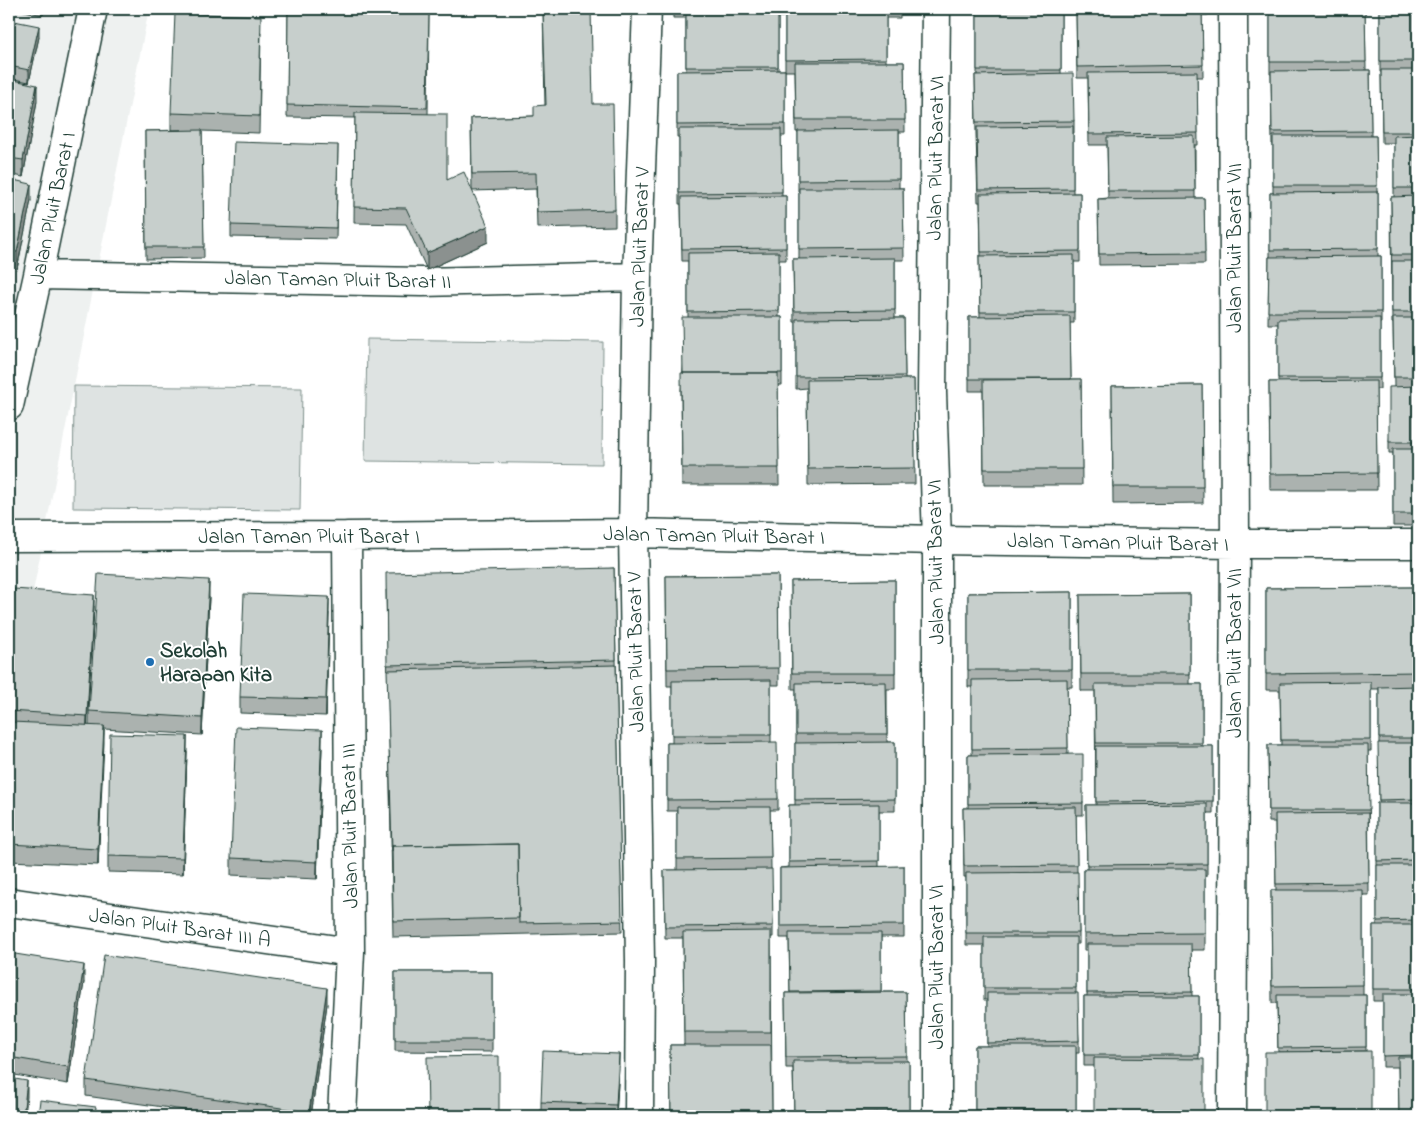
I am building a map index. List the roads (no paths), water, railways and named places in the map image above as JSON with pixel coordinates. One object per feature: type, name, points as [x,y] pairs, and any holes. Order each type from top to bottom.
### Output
[{"type":"street","name":"Jalan Pluit Barat I","points":[[9,406],[93,9]]},
{"type":"street","name":"Jalan Pluit Barat V","points":[[638,1116],[640,961],[633,533],[637,277],[647,9]]},
{"type":"street","name":"Jalan Pluit Barat VI","points":[[936,9],[932,392],[937,540],[936,1116]]},
{"type":"street","name":"Jalan Pluit Barat VII","points":[[1232,1116],[1235,544],[1233,9]]},
{"type":"street","name":"Jalan Taman Pluit Barat II","points":[[38,275],[422,282],[637,277]]},
{"type":"street","name":"Jalan Taman Pluit Barat I","points":[[9,538],[633,533],[937,540],[1235,544],[1418,544]]},
{"type":"street","name":"Jalan Pluit Barat III","points":[[342,1116],[350,952],[347,536]]},
{"type":"street","name":"Jalan Pluit Barat III A","points":[[9,902],[350,952]]},
{"type":"place","name":"Sekolah Harapan Kita","points":[[150,662]]}]
